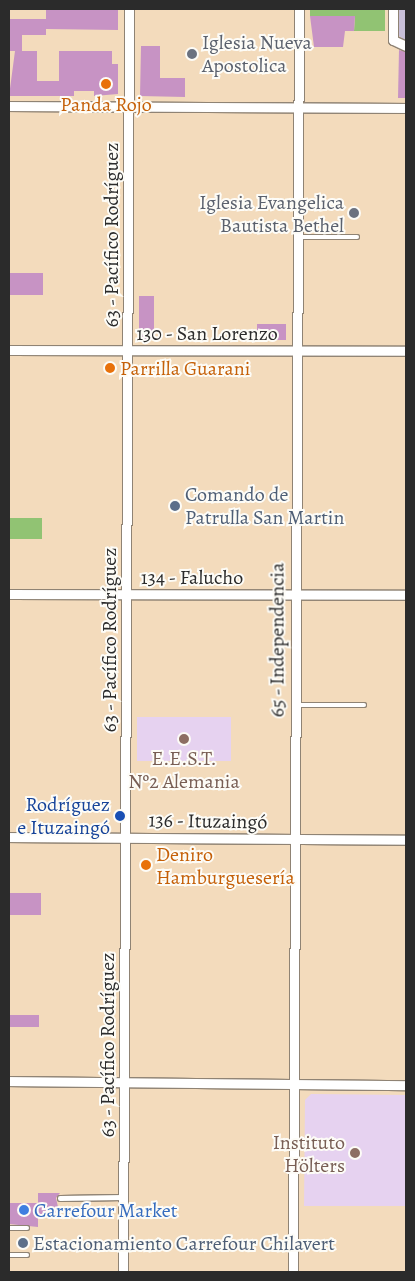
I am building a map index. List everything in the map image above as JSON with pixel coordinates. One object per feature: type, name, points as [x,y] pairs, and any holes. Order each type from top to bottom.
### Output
[{"type":"street","name":"63 - Pacífico Rodríguez","points":[[123,1272],[129,9]]},
{"type":"street","name":"65 - Independencia","points":[[293,1272],[295,840],[294,350],[299,9]]},
{"type":"street","points":[[393,9],[393,40],[406,46]]},
{"type":"street","points":[[9,106],[406,108]]},
{"type":"street","name":"130 - San Lorenzo","points":[[9,350],[406,351]]},
{"type":"street","name":"134 - Falucho","points":[[9,594],[406,596]]},
{"type":"street","name":"136 - Ituzaingó","points":[[9,837],[406,840]]},
{"type":"street","points":[[9,1081],[406,1085]]},
{"type":"lane","points":[[296,237],[357,237]]},
{"type":"lane","points":[[294,705],[364,705]]},
{"type":"lane","points":[[60,1198],[123,1198]]},
{"type":"lane","points":[[9,1228],[27,1228]]},
{"type":"lane","points":[[9,1255],[27,1255]]},
{"type":"shaded area","points":[[399,9],[406,9],[406,41],[399,36]]},
{"type":"shaded area","name":"E.E.S.T. Nº2 Alemania","points":[[137,717],[231,717],[231,761],[137,761]]},
{"type":"shaded area","name":"Instituto Hölters","points":[[311,1094],[406,1095],[406,1206],[304,1206],[305,1100]]},
{"type":"green space","points":[[310,9],[385,9],[385,31],[354,31],[355,16],[310,16]]},
{"type":"green space","points":[[9,518],[42,518],[42,539],[9,539]]},
{"type":"building","points":[[46,9],[118,9],[118,30],[46,29],[46,35],[22,35],[22,51],[9,51],[9,19],[46,19]]},
{"type":"building","points":[[310,16],[355,16],[354,31],[345,31],[343,47],[314,47]]},
{"type":"building","points":[[141,46],[160,46],[160,78],[185,78],[185,97],[140,96]]},
{"type":"building","points":[[399,50],[406,52],[406,98],[398,98]]},
{"type":"building","points":[[15,51],[37,51],[37,81],[59,81],[59,51],[112,51],[112,64],[118,64],[118,94],[94,96],[94,91],[74,91],[74,96],[9,96]]},
{"type":"building","points":[[9,273],[43,273],[43,295],[9,295]]},
{"type":"building","points":[[139,296],[154,296],[154,340],[139,340]]},
{"type":"building","points":[[257,324],[286,324],[286,340],[257,340]]},
{"type":"building","points":[[9,893],[41,893],[41,915],[9,915]]},
{"type":"building","points":[[9,1015],[39,1015],[39,1027],[9,1027]]},
{"type":"building","points":[[38,1193],[60,1193],[56,1198],[60,1216],[38,1216],[38,1227],[9,1224],[9,1203],[38,1203]]},
{"type":"place","name":"Iglesia Nueva Apostolica","points":[[192,54]]},
{"type":"place","name":"Panda Rojo","points":[[106,84]]},
{"type":"place","name":"Iglesia Evangelica Bautista Bethel","points":[[354,213]]},
{"type":"place","name":"Parrilla Guarani","points":[[110,368]]},
{"type":"place","name":"Comando de Patrulla San Martin","points":[[175,506]]},
{"type":"place","name":"E.E.S.T. Nº2 Alemania","points":[[184,739]]},
{"type":"place","name":"Rodríguez e Ituzaingó","points":[[120,816]]},
{"type":"place","name":"Deniro Hamburguesería","points":[[146,865]]},
{"type":"place","name":"Instituto Hölters","points":[[355,1153]]},
{"type":"place","name":"Carrefour Market","points":[[24,1210]]},
{"type":"place","name":"Estacionamiento Carrefour Chilavert","points":[[23,1243]]}]
